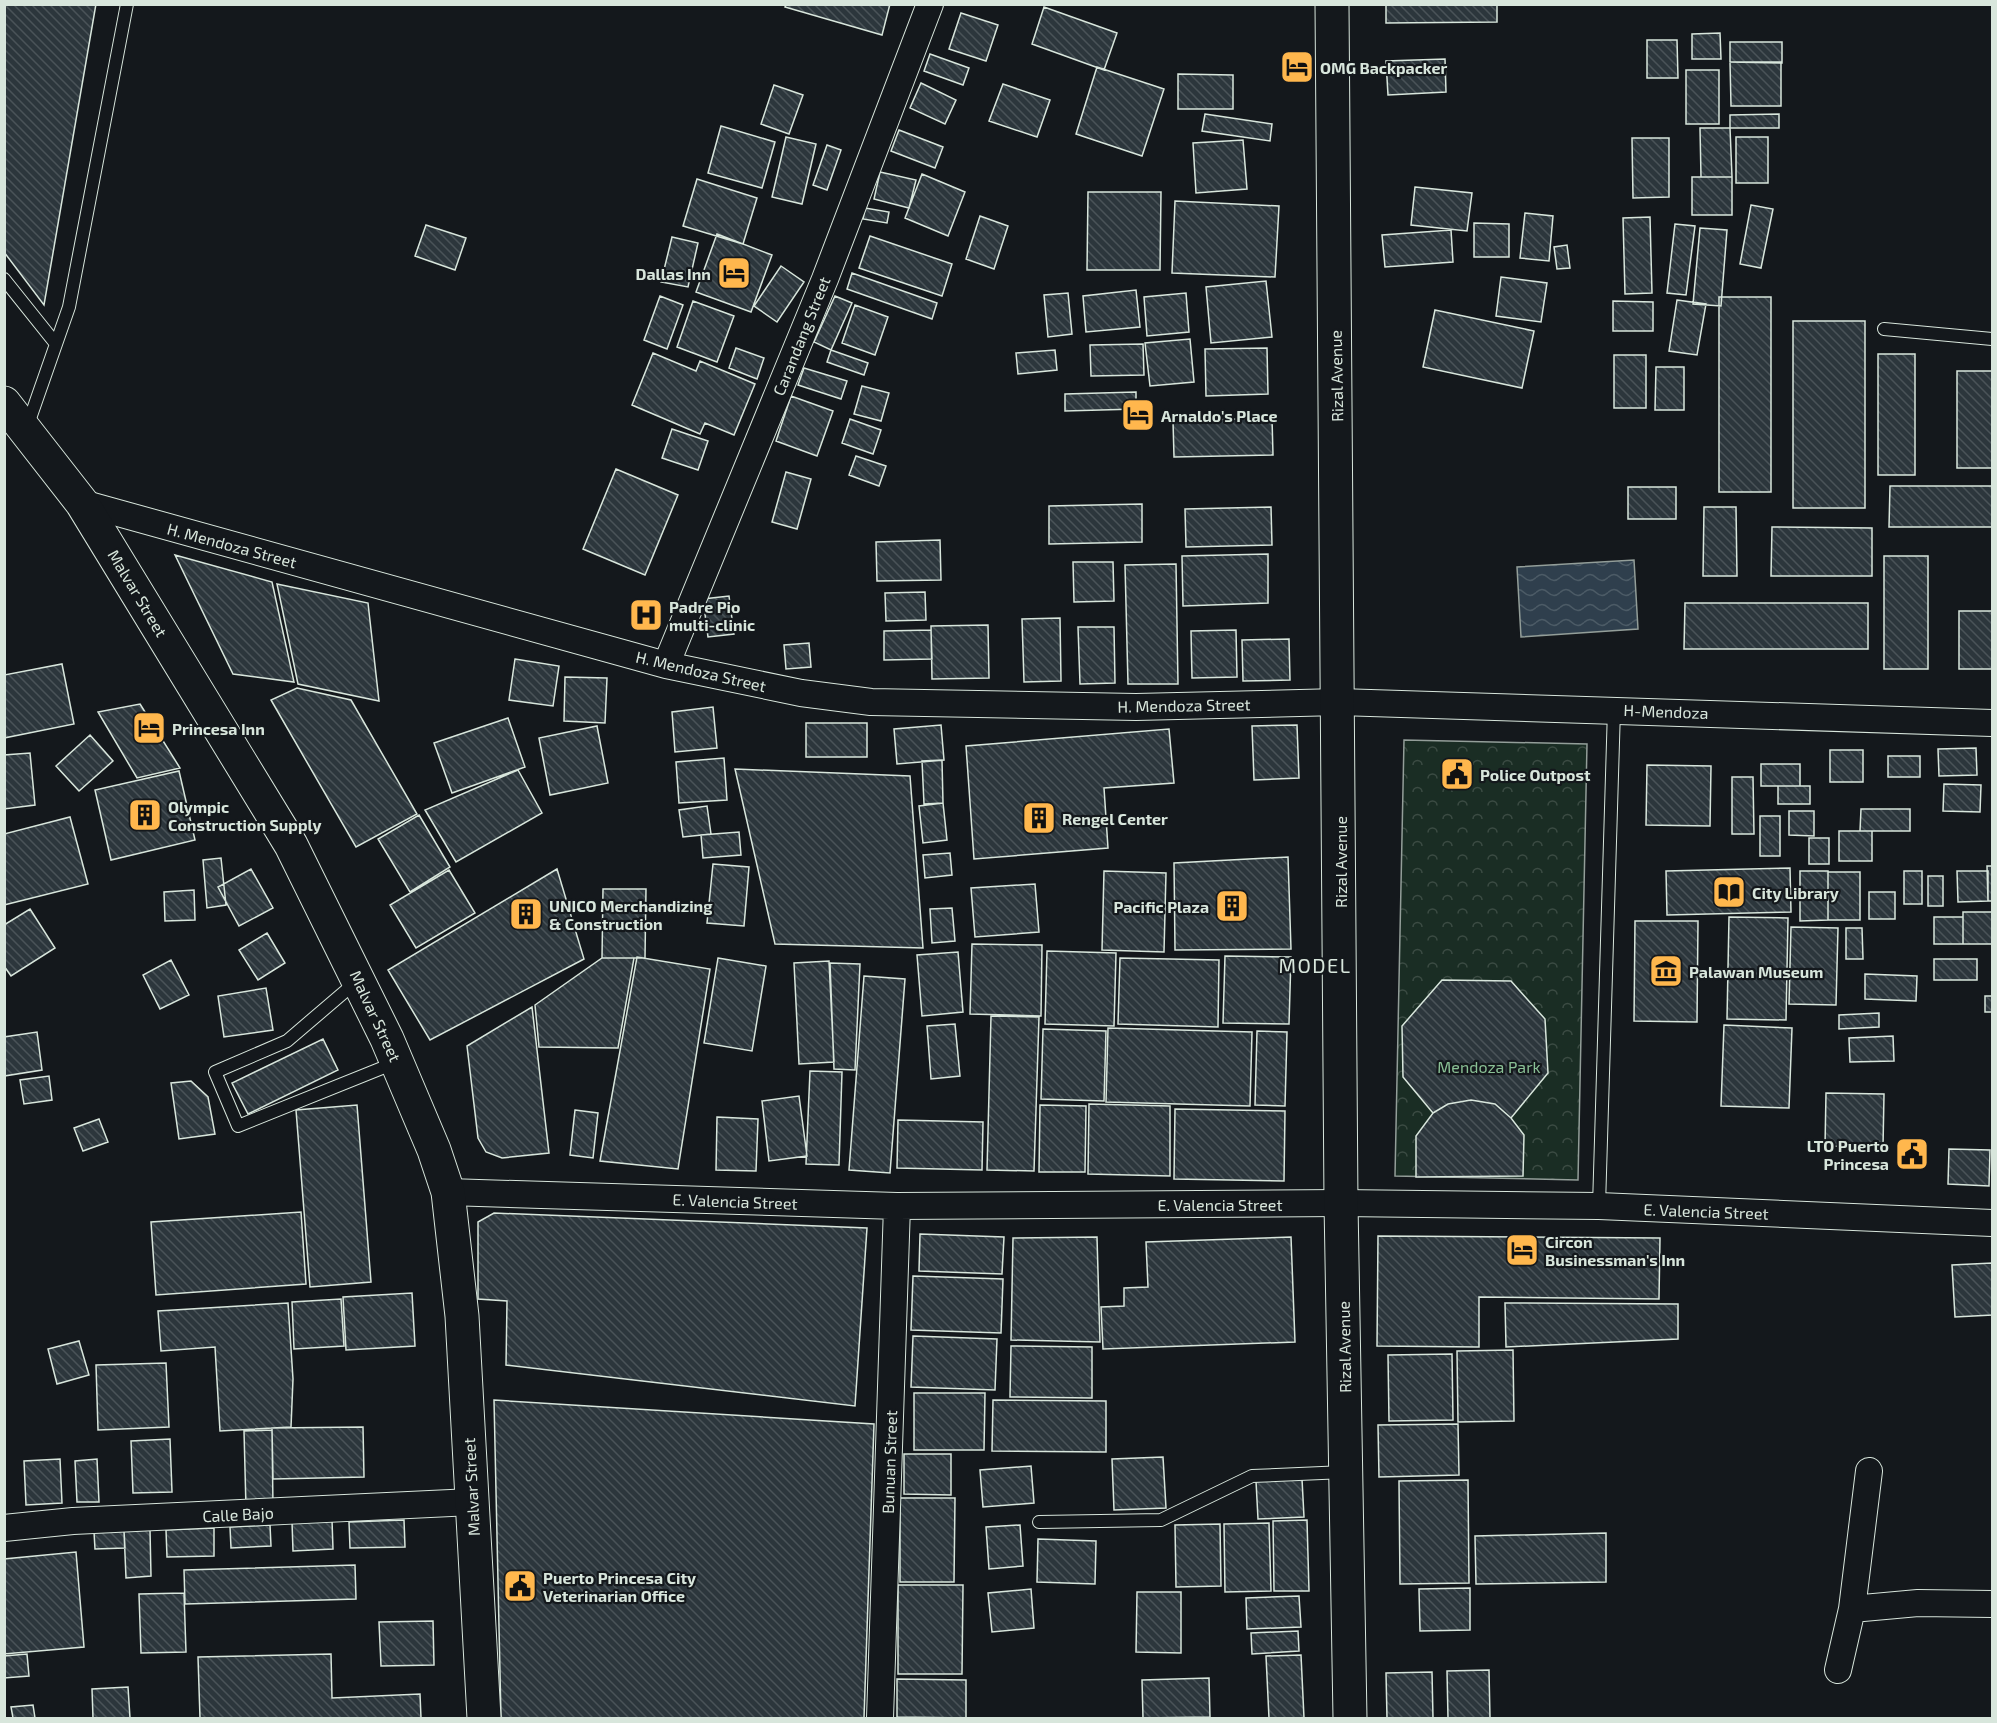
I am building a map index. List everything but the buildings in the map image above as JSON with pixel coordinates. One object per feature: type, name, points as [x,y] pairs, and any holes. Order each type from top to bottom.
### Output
[{"type":"main road","name":"Rizal Avenue","points":[[1332,4],[1341,1203],[1350,1719]]},
{"type":"main road","name":"Malvar Street","points":[[4,403],[82,503],[291,845],[398,1061],[434,1150],[448,1192],[462,1316],[484,1719]]},
{"type":"street","name":"Carandang Street","points":[[666,664],[825,279],[930,4]]},
{"type":"street","name":"H. Mendoza Street","points":[[82,503],[666,664],[790,691],[871,702],[1136,707],[1339,702]]},
{"type":"street","name":"H-Mendoza","points":[[1339,702],[1614,709],[1992,723]]},
{"type":"street","name":"E. Valencia Street","points":[[448,1192],[897,1206],[1341,1203],[1599,1206],[1992,1223]]},
{"type":"street","name":"Bunuan Street","points":[[880,1719],[897,1206]]},
{"type":"street","points":[[1838,1670],[1852,1608],[1869,1471]]},
{"type":"street","name":"Calle Bajo","points":[[4,1528],[73,1521],[472,1502]]},
{"type":"street","points":[[1852,1608],[1918,1603],[1992,1604]]},
{"type":"lane","points":[[26,431],[69,307],[127,4]]},
{"type":"lane","points":[[4,279],[56,344]]},
{"type":"lane","points":[[1884,328],[1992,339]]},
{"type":"lane","points":[[1599,1206],[1614,709]]},
{"type":"lane","points":[[359,979],[287,1041],[215,1072],[238,1126],[398,1061]]},
{"type":"lane","points":[[1039,1522],[1161,1520],[1252,1476],[1346,1472]]},
{"type":"green space","name":"Mendoza Park","points":[[1404,740],[1587,744],[1578,1180],[1395,1176]]},
{"type":"water","points":[[1634,560],[1638,629],[1521,637],[1517,567]]},
{"type":"place","name":"OMG Backpacker","points":[[1297,67]]},
{"type":"place","name":"Dallas Inn","points":[[734,273]]},
{"type":"place","name":"Arnaldo's Place","points":[[1138,415]]},
{"type":"place","name":"Padre Pio multi-clinic","points":[[646,615]]},
{"type":"place","name":"Princesa Inn","points":[[149,728]]},
{"type":"place","name":"Police Outpost","points":[[1457,774]]},
{"type":"place","name":"Olympic Construction Supply","points":[[145,815]]},
{"type":"place","name":"Rengel Center","points":[[1039,818]]},
{"type":"place","name":"City Library","points":[[1729,892]]},
{"type":"place","name":"Pacific Plaza","points":[[1232,906]]},
{"type":"place","name":"UNICO Merchandizing & Construction","points":[[526,914]]},
{"type":"place","name":"Palawan Museum","points":[[1666,971]]},
{"type":"place","name":"LTO Puerto Princesa","points":[[1912,1154]]},
{"type":"place","name":"Circon Businessman's Inn","points":[[1522,1250]]},
{"type":"place","name":"Puerto Princesa City Veterinarian Office","points":[[520,1586]]},
{"type":"district","name":"MODEL","points":[[1315,965]]}]
